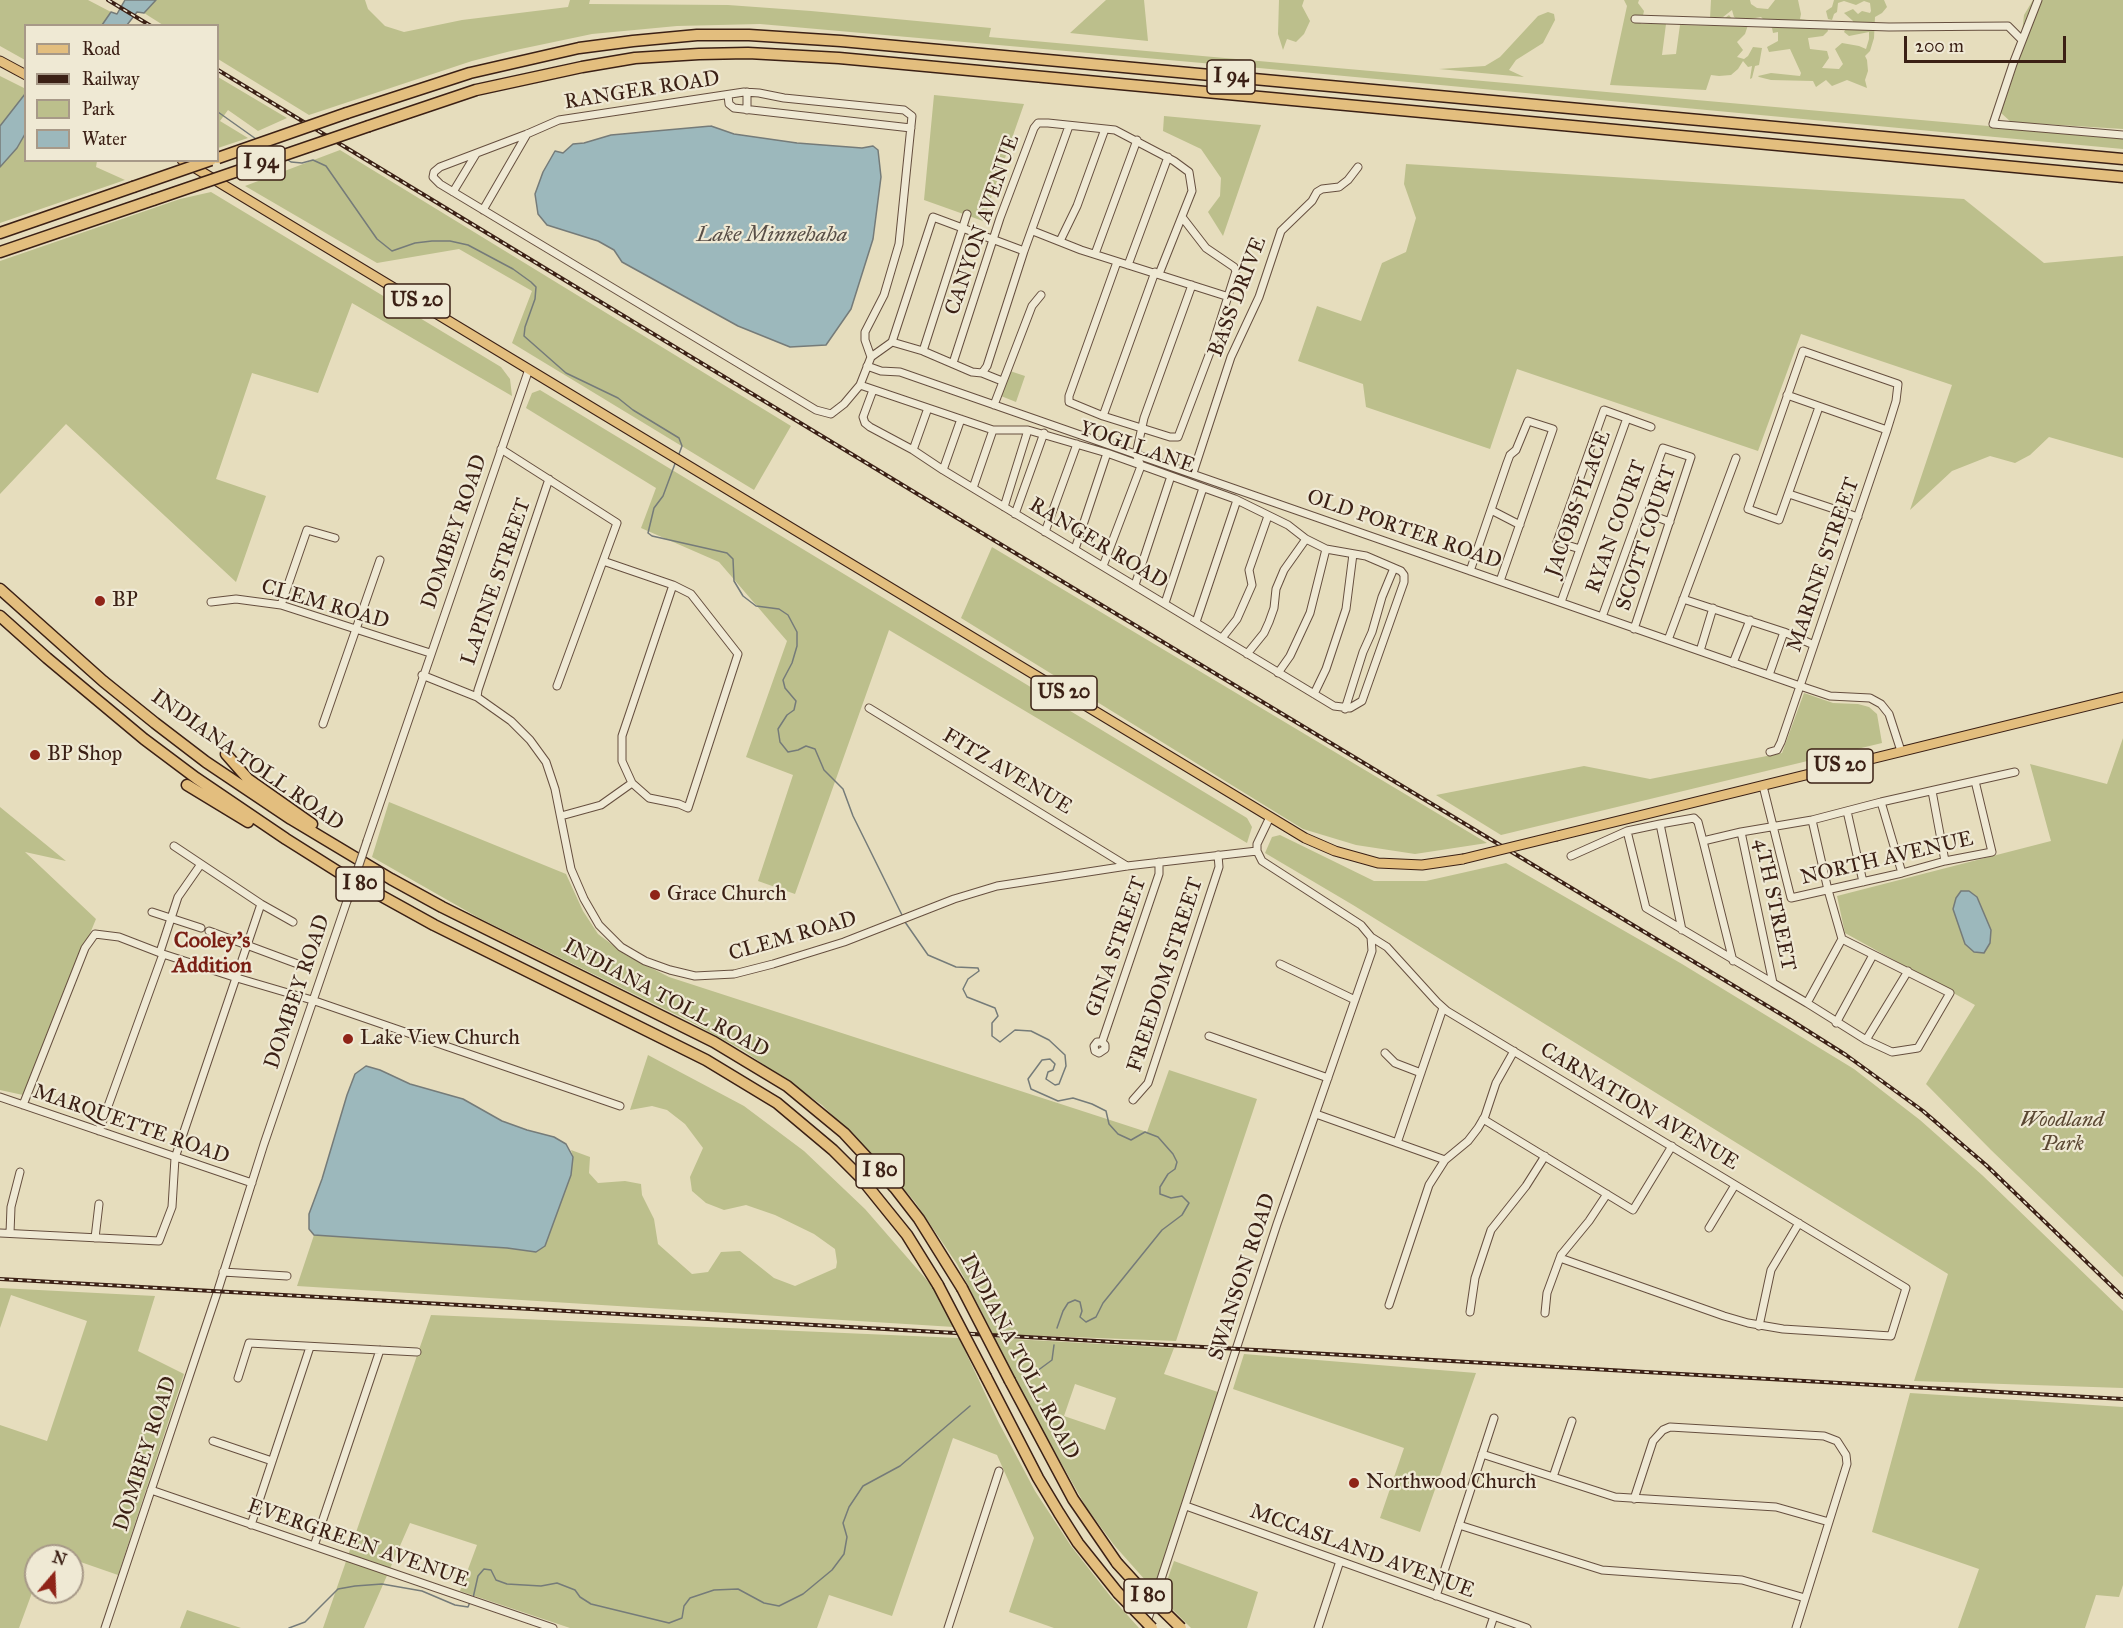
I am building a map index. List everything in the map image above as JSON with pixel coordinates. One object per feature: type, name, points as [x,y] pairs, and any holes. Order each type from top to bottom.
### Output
[{"type":"highway","name":"I 94","points":[[219,158],[470,73],[579,48],[697,35],[749,35],[841,40],[2123,159]]},
{"type":"highway","name":"I 94","points":[[0,252],[476,90],[562,70],[635,58],[748,53],[873,62],[2123,177]]},
{"type":"highway","name":"I 94","points":[[0,232],[205,162]]},
{"type":"highway","name":"INDIANA TOLL ROAD","points":[[0,589],[103,681],[198,755],[291,819],[391,879],[463,918],[705,1037],[750,1062],[786,1086],[844,1133],[884,1174],[919,1219],[962,1288],[1073,1499],[1092,1530],[1139,1587],[1181,1628]]},
{"type":"highway","name":"INDIANA TOLL ROAD","points":[[0,616],[153,746],[240,809],[340,873],[434,925],[706,1060],[777,1103],[833,1150],[861,1179],[907,1235],[938,1285],[1038,1478],[1059,1513],[1098,1570],[1152,1628]]},
{"type":"highway","points":[[226,754],[248,779],[391,879]]},
{"type":"highway","points":[[186,785],[304,857],[340,873]]},
{"type":"main road","points":[[0,61],[24,74]]},
{"type":"main road","name":"US 20","points":[[185,162],[1270,818],[1313,842],[1367,861],[1411,865],[1464,859],[2123,697]]},
{"type":"street","points":[[2038,0],[1994,124],[2123,135]]},
{"type":"street","points":[[1635,19],[1889,27],[2008,26],[2022,40]]},
{"type":"street","points":[[747,92],[747,110]]},
{"type":"street","name":"RANGER ROAD","points":[[871,357],[860,385],[844,404],[835,412],[828,414],[819,412],[453,192],[436,181],[433,175],[440,167],[569,117],[747,92],[904,110],[912,116],[911,128]]},
{"type":"street","points":[[728,95],[730,106],[747,110],[911,128],[899,244],[884,295],[865,332],[864,340],[871,357],[892,342],[933,217],[1024,251]]},
{"type":"street","name":"CANYON AVENUE","points":[[953,363],[993,240],[1035,126],[1044,122],[1115,130],[1168,157],[1189,172],[1191,180],[1192,191],[1182,218]]},
{"type":"street","points":[[982,373],[987,366],[1024,251],[1069,126]]},
{"type":"street","points":[[1060,241],[1077,206],[1105,129]]},
{"type":"street","points":[[483,210],[527,134]]},
{"type":"street","points":[[1095,254],[1137,140]]},
{"type":"street","points":[[453,192],[476,154]]},
{"type":"street","points":[[1128,265],[1168,157]]},
{"type":"street","name":"BASS DRIVE","points":[[1193,473],[1231,357],[1259,297],[1281,231],[1312,201],[1317,192],[1322,189],[1339,188],[1358,167]]},
{"type":"street","points":[[923,351],[967,214]]},
{"type":"street","points":[[1104,416],[1157,273],[1182,218],[1206,248],[1234,267],[1235,275],[1212,347],[1179,435],[1173,437],[1104,416],[1069,402],[1069,396],[1118,262]]},
{"type":"street","points":[[1033,231],[1118,262],[1229,297]]},
{"type":"street","points":[[1103,566],[1141,466],[1136,454],[1142,428],[1156,382],[1192,285]]},
{"type":"street","points":[[994,405],[1032,306],[1041,295]]},
{"type":"street","points":[[892,342],[923,351],[975,373],[982,373],[1002,381]]},
{"type":"street","name":"MARINE STREET","points":[[1770,752],[1779,747],[1800,686],[1887,430],[1897,394],[1897,383],[1803,351],[1787,395]]},
{"type":"street","name":"OLD PORTER ROAD","points":[[867,366],[900,372],[1830,696],[1859,696],[1876,700],[1886,709],[1892,719],[1901,751]]},
{"type":"street","name":"DOMBEY ROAD","points":[[105,1628],[312,1000],[529,369]]},
{"type":"street","name":"YOGI LANE","points":[[860,385],[993,430],[1028,430],[1044,433],[1107,453],[1237,500],[1288,525],[1306,539],[1326,549],[1366,556],[1394,568]]},
{"type":"street","name":"RANGER ROAD","points":[[873,390],[863,417],[865,423],[1278,673],[1334,706],[1345,708]]},
{"type":"street","points":[[1819,406],[1779,520],[1748,509],[1787,395],[1819,406],[1887,430]]},
{"type":"street","points":[[913,450],[928,408]]},
{"type":"street","points":[[1581,549],[1557,542],[1604,410],[1651,427]]},
{"type":"street","name":"JACOBS PLACE","points":[[1561,602],[1627,418]]},
{"type":"street","points":[[943,470],[961,419]]},
{"type":"street","points":[[1470,571],[1510,455],[1516,450],[1528,421],[1553,429],[1500,581]]},
{"type":"street","points":[[973,488],[993,430]]},
{"type":"street","points":[[1004,507],[1028,430]]},
{"type":"street","points":[[1016,514],[1044,433]]},
{"type":"street","points":[[1045,532],[1077,444]]},
{"type":"street","points":[[501,448],[617,523],[557,686]]},
{"type":"street","name":"SCOTT COURT","points":[[1634,628],[1691,458],[1663,448]]},
{"type":"street","name":"RYAN COURT","points":[[1602,617],[1663,448]]},
{"type":"street","points":[[1075,549],[1107,453]]},
{"type":"street","points":[[1668,640],[1736,458]]},
{"type":"street","points":[[1135,585],[1171,476]]},
{"type":"street","name":"LAPINE STREET","points":[[477,697],[549,479]]},
{"type":"street","points":[[1165,603],[1203,488]]},
{"type":"street","points":[[1789,494],[1858,517]]},
{"type":"street","points":[[1196,622],[1237,500]]},
{"type":"street","points":[[1491,510],[1520,525]]},
{"type":"street","points":[[1640,512],[1670,522]]},
{"type":"street","points":[[1222,638],[1237,619],[1252,585],[1249,570],[1268,516]]},
{"type":"street","points":[[281,605],[307,530],[335,538]]},
{"type":"street","points":[[1247,654],[1267,627],[1274,608],[1276,590],[1284,570],[1306,539]]},
{"type":"street","points":[[1278,673],[1290,656],[1310,613],[1326,549]]},
{"type":"street","points":[[1314,694],[1326,669],[1346,609],[1353,554]]},
{"type":"street","points":[[323,724],[380,560]]},
{"type":"street","points":[[603,561],[673,585],[691,594],[738,654],[688,808],[649,798],[632,783],[622,761],[622,736],[673,585]]},
{"type":"street","points":[[1394,568],[1403,573],[1404,582],[1366,696],[1359,705],[1345,708],[1372,633],[1382,597],[1394,568]]},
{"type":"street","name":"CLEM ROAD","points":[[211,602],[236,599],[281,605],[430,653]]},
{"type":"street","points":[[1683,599],[1750,620],[1814,645]]},
{"type":"street","points":[[1700,651],[1713,608]]},
{"type":"street","points":[[1733,663],[1750,620]]},
{"type":"street","points":[[1769,675],[1784,632]]},
{"type":"street","name":"CLEM ROAD","points":[[422,675],[477,697],[512,721],[546,762],[561,816],[571,869],[599,925],[621,947],[645,961],[695,976],[734,974],[844,942],[954,899],[997,886],[1127,866],[1257,851]]},
{"type":"street","name":"FITZ AVENUE","points":[[869,708],[1127,866]]},
{"type":"street","points":[[1703,841],[1812,820],[2015,772]]},
{"type":"street","name":"NORTH AVENUE","points":[[1774,826],[1791,898],[1828,890],[1945,861],[1992,852],[1976,781]]},
{"type":"street","points":[[561,816],[601,805],[632,783]]},
{"type":"street","points":[[1763,786],[1774,826]]},
{"type":"street","points":[[1932,791],[1945,861]]},
{"type":"street","points":[[1881,802],[1902,873]]},
{"type":"street","points":[[1847,811],[1863,882]]},
{"type":"street","points":[[1270,818],[1257,844],[1257,851],[1262,861],[1357,922],[1371,938]]},
{"type":"street","points":[[1571,856],[1627,831],[1694,818],[1701,831],[1733,961]]},
{"type":"street","points":[[1809,1005],[1842,939],[1812,820]]},
{"type":"street","points":[[1660,824],[1682,930]]},
{"type":"street","points":[[1627,831],[1646,908],[1773,983]]},
{"type":"street","name":"4TH STREET","points":[[1741,832],[1773,983],[1866,1041],[1892,1052],[1918,1048],[1950,993],[1908,972]]},
{"type":"street","points":[[174,846],[261,904],[293,922]]},
{"type":"street","name":"FREEDOM STREET","points":[[1133,1101],[1147,1086],[1152,1072],[1219,867],[1218,855]]},
{"type":"street","name":"GINA STREET","points":[[1102,1042],[1159,874],[1159,862]]},
{"type":"street","points":[[99,1131],[161,953],[178,897],[201,864]]},
{"type":"street","points":[[0,1233],[159,1241],[172,1207],[176,1158],[261,904]]},
{"type":"street","points":[[152,912],[201,928]]},
{"type":"street","points":[[209,931],[303,966]]},
{"type":"street","points":[[23,1105],[86,948],[95,934],[119,937],[237,978],[312,1000],[621,1106]]},
{"type":"street","name":"SWANSON ROAD","points":[[1145,1628],[1274,1235],[1371,955],[1371,938]]},
{"type":"street","name":"CARNATION AVENUE","points":[[1371,938],[1387,946],[1443,1008],[1906,1288],[1891,1336],[1759,1326]]},
{"type":"street","points":[[1842,939],[1908,972],[1866,1041]]},
{"type":"street","points":[[1836,1023],[1873,955]]},
{"type":"street","points":[[1280,964],[1355,1000]]},
{"type":"street","points":[[1397,1143],[1443,1008]]},
{"type":"street","points":[[1209,1036],[1328,1078]]},
{"type":"street","points":[[1389,1305],[1429,1185],[1445,1160],[1468,1141],[1483,1119],[1496,1083],[1514,1051]]},
{"type":"street","points":[[1385,1053],[1395,1063],[1421,1072]]},
{"type":"street","name":"MARQUETTE ROAD","points":[[0,1097],[252,1183]]},
{"type":"street","points":[[1316,1114],[1445,1160]]},
{"type":"street","points":[[1483,1119],[1633,1210],[1672,1146]]},
{"type":"street","points":[[1470,1312],[1475,1278],[1491,1230],[1526,1186],[1545,1156]]},
{"type":"street","points":[[10,1233],[10,1207],[20,1172]]},
{"type":"street","points":[[1709,1228],[1735,1185]]},
{"type":"street","points":[[1545,1313],[1547,1293],[1560,1258],[1607,1194]]},
{"type":"street","points":[[95,1238],[99,1204]]},
{"type":"street","points":[[1560,1258],[1724,1316],[1759,1326],[1771,1270],[1799,1223]]},
{"type":"street","points":[[224,1272],[287,1276]]},
{"type":"street","points":[[238,1378],[249,1343],[417,1352]]},
{"type":"street","points":[[251,1525],[310,1347]]},
{"type":"street","points":[[314,1546],[380,1350]]},
{"type":"street","points":[[1436,1596],[1494,1418]]},
{"type":"street","points":[[1553,1477],[1572,1421]]},
{"type":"street","points":[[1634,1499],[1653,1441],[1663,1430],[1670,1427],[1824,1436],[1837,1441],[1842,1447],[1847,1464],[1796,1628]]},
{"type":"street","points":[[213,1441],[272,1461]]},
{"type":"street","points":[[1482,1454],[1615,1497],[1776,1507],[1829,1522]]},
{"type":"street","points":[[948,1628],[999,1471]]},
{"type":"street","name":"EVERGREEN AVENUE","points":[[151,1490],[477,1602],[538,1626],[553,1628]]},
{"type":"street","name":"MCCASLAND AVENUE","points":[[1186,1506],[1527,1628]]},
{"type":"street","points":[[1459,1525],[1602,1570],[1742,1580],[1805,1598]]},
{"type":"street","points":[[1318,1628],[1340,1561]]},
{"type":"street","points":[[1490,1628],[1494,1616]]},
{"type":"green space","points":[[0,0],[88,0],[111,12],[103,24],[24,24],[24,59],[0,46]]},
{"type":"green space","points":[[156,0],[365,0],[368,9],[385,26],[404,32],[462,20],[568,7],[570,0],[590,0],[589,4],[728,5],[991,28],[989,37],[2123,138],[2123,149],[760,24],[677,26],[592,34],[472,61],[309,115],[219,60],[219,24],[161,24],[144,13]]},
{"type":"green space","points":[[1106,0],[1144,0],[1148,41],[1070,33]]},
{"type":"green space","points":[[1279,0],[1304,0],[1302,6],[1310,21],[1304,34],[1296,42],[1287,39],[1283,50],[1278,34]]},
{"type":"green space","points":[[1624,0],[1639,0],[1638,3],[1644,11],[1641,24],[1666,24],[1662,55],[1676,54],[1680,25],[1724,26],[1725,18],[1729,15],[1736,24],[1739,20],[1734,17],[1732,10],[1723,17],[1710,19],[1711,0],[1750,0],[1751,4],[1757,8],[1768,9],[1775,0],[1798,0],[1800,19],[1807,20],[1811,27],[1815,20],[1825,21],[1828,31],[1823,36],[1808,38],[1810,49],[1827,51],[1829,58],[1822,68],[1839,69],[1843,64],[1835,49],[1842,43],[1866,49],[1869,39],[1869,32],[1849,36],[1844,32],[1846,28],[1853,27],[1853,21],[1844,13],[1853,9],[1858,14],[1862,11],[1870,13],[1871,11],[1870,3],[1864,1],[1856,5],[1844,1],[1838,3],[1837,12],[1832,20],[1828,19],[1826,11],[1832,7],[1834,0],[1884,0],[1887,7],[1875,17],[1874,38],[1870,51],[1865,56],[1868,71],[1865,80],[1867,88],[1847,80],[1832,86],[1826,80],[1816,87],[1813,81],[1771,80],[1759,77],[1771,73],[1800,76],[1801,73],[1790,49],[1769,52],[1767,47],[1778,41],[1778,32],[1773,33],[1772,28],[1761,17],[1750,19],[1745,34],[1737,42],[1743,50],[1737,57],[1744,59],[1753,47],[1762,48],[1759,65],[1755,66],[1752,78],[1750,79],[1752,66],[1748,67],[1743,61],[1731,75],[1711,75],[1706,90],[1610,85],[1627,6]]},
{"type":"green space","points":[[2033,0],[2123,0],[2123,129],[2011,122],[2001,113],[2019,59],[2024,15]]},
{"type":"green space","points":[[1548,12],[1554,14],[1555,20],[1543,43],[1516,60],[1509,70],[1524,77],[1439,69],[1485,66],[1500,57],[1538,16]]},
{"type":"green space","points":[[0,76],[24,88],[24,95],[0,126]]},
{"type":"green space","points":[[219,78],[287,118],[258,131],[228,110],[220,121],[248,138],[219,148]]},
{"type":"green space","points":[[934,95],[1024,104],[983,221],[924,200]]},
{"type":"green space","points":[[1164,116],[1261,125],[1223,236],[1208,212],[1220,196],[1221,178],[1201,149],[1163,131]]},
{"type":"green space","points":[[24,136],[24,162],[97,162],[96,167],[125,180],[0,223],[0,167],[17,148]]},
{"type":"green space","points":[[340,150],[791,426],[754,490],[512,343],[532,291],[459,249],[377,263],[245,186]]},
{"type":"green space","points":[[1406,164],[1964,199],[2044,263],[2123,256],[2123,458],[2049,437],[2030,455],[2015,463],[1990,456],[1952,471],[1910,510],[1952,385],[1801,334],[1758,451],[1517,369],[1490,449],[1366,407],[1363,384],[1298,361],[1317,306],[1361,321],[1382,263],[1406,252],[1416,218],[1404,184]]},
{"type":"green space","points":[[211,192],[501,367],[510,379],[512,396],[352,303],[318,393],[252,373],[216,479],[266,496],[236,582],[66,424],[0,494],[0,261],[180,199]]},
{"type":"green space","points":[[1010,371],[1025,376],[1016,402],[1001,396]]},
{"type":"green space","points":[[540,390],[1247,818],[1252,827],[1247,843],[889,630],[795,894],[758,881],[793,775],[746,757],[787,641],[719,562],[641,528],[656,488],[526,408],[532,393]]},
{"type":"green space","points":[[992,547],[1487,843],[1415,854],[1356,845],[1303,829],[961,618]]},
{"type":"green space","points":[[1804,693],[1833,703],[1869,707],[1877,714],[1882,743],[1501,835],[1436,795],[1584,766],[1650,779],[1782,753]]},
{"type":"green space","name":"Woodland Park","points":[[2123,738],[2123,1277],[1926,1084],[1975,1005],[1845,933],[1837,896],[2051,841],[2030,764],[2107,784]]},
{"type":"green space","points":[[389,802],[566,874],[583,911],[598,934],[626,955],[669,977],[1147,1132],[1169,1070],[1257,1099],[1176,1341],[993,1334],[957,1264],[915,1202],[890,1173],[822,1105],[744,1051],[691,1022],[479,918],[372,857]]},
{"type":"green space","points":[[0,807],[66,861],[25,852],[96,919],[23,1095],[0,1090]]},
{"type":"green space","points":[[1280,835],[1374,881],[1426,881],[1506,863],[1682,964],[1854,1069],[1920,1120],[1982,1175],[2123,1311],[2123,1388],[1914,1381],[1948,1274],[1353,905],[1265,853],[1272,837]]},
{"type":"green space","points":[[648,1055],[744,1106],[804,1151],[865,1209],[932,1286],[954,1327],[297,1286],[314,1235],[536,1252],[573,1157],[571,1150],[590,1157],[589,1173],[598,1183],[625,1181],[641,1184],[642,1195],[654,1219],[658,1244],[692,1274],[708,1272],[721,1252],[740,1251],[774,1278],[795,1286],[836,1268],[835,1249],[814,1234],[775,1215],[746,1205],[724,1210],[706,1203],[692,1191],[690,1177],[703,1148],[685,1124],[667,1110],[652,1106],[630,1110]]},
{"type":"green space","points":[[0,1288],[155,1296],[138,1351],[184,1374],[118,1575],[84,1563],[84,1544],[24,1544],[24,1604],[28,1604],[19,1628],[0,1628],[0,1425],[47,1441],[87,1321],[11,1295],[0,1328]]},
{"type":"green space","points":[[431,1315],[959,1338],[999,1423],[1035,1491],[1071,1546],[1139,1628],[1054,1628],[1009,1612],[1034,1538],[997,1455],[953,1438],[892,1616],[829,1595],[817,1628],[570,1628],[460,1591],[477,1545],[410,1523],[364,1628],[323,1628]]},
{"type":"green space","points":[[994,1338],[1174,1348],[1164,1374],[1218,1392],[1154,1590],[1114,1545],[1086,1507]],"holes":[[[1075,1384],[1116,1398],[1105,1430],[1064,1416]]]},
{"type":"green space","points":[[1244,1354],[1476,1373],[1420,1532],[1380,1518],[1404,1448],[1233,1389]]},
{"type":"green space","points":[[1910,1393],[2123,1407],[2123,1585],[2119,1597],[2096,1595],[2085,1628],[1958,1628],[1979,1569],[1872,1532]]},
{"type":"green space","points":[[1174,1561],[1258,1592],[1247,1628],[1191,1628],[1161,1598]]},
{"type":"green space","points":[[187,1610],[241,1628],[180,1628]]},
{"type":"water","points":[[125,0],[156,0],[144,13],[137,12],[128,24],[103,24],[111,12],[117,14]]},
{"type":"water","points":[[24,95],[24,136],[17,148],[0,167],[0,126]]},
{"type":"water","name":"Lake Minnehaha","points":[[711,126],[734,134],[797,143],[862,148],[873,146],[878,150],[881,177],[873,239],[851,309],[826,345],[790,347],[738,326],[622,262],[614,250],[598,241],[547,225],[538,214],[535,194],[543,172],[555,151],[563,153],[573,144],[611,135]]},
{"type":"water","points":[[1961,891],[1969,891],[1977,897],[1991,930],[1990,943],[1984,953],[1974,952],[1965,944],[1953,909]]},
{"type":"water","points":[[366,1066],[410,1084],[463,1099],[502,1121],[554,1137],[566,1144],[573,1157],[571,1175],[545,1246],[536,1252],[314,1235],[309,1229],[309,1214],[355,1074]]},
{"type":"waterway","points":[[219,113],[256,139]]},
{"type":"waterway","points":[[268,147],[276,152]]},
{"type":"waterway","points":[[288,160],[302,163],[313,160],[326,166],[377,239],[392,251],[415,243],[432,241],[450,241],[468,245],[513,269],[531,282],[536,287],[535,299],[524,336],[566,373],[618,398],[633,410],[679,438],[682,446],[679,454]]},
{"type":"waterway","points":[[676,461],[663,496],[654,508],[648,533],[652,536],[727,553],[733,559],[734,581],[743,596],[756,606],[779,609],[788,615],[797,632],[797,646],[792,663],[783,680],[785,688],[796,701],[794,710],[787,715],[778,729],[780,742],[788,752],[806,746],[815,749],[824,770],[843,789],[853,816],[903,917]]},
{"type":"waterway","points":[[905,922],[928,955],[956,967],[978,968],[979,971],[968,979],[963,989],[967,997],[995,1008],[998,1016],[992,1023],[992,1036],[1000,1042],[1015,1030],[1031,1031],[1049,1040],[1065,1055],[1066,1066],[1059,1084],[1055,1085],[1046,1079],[1048,1072],[1053,1070],[1055,1064],[1050,1059],[1042,1060],[1028,1079],[1031,1089],[1058,1101],[1073,1098],[1092,1104],[1106,1111],[1109,1124],[1118,1134],[1131,1140],[1145,1132],[1158,1137],[1177,1162],[1175,1169],[1168,1174],[1160,1187],[1160,1194],[1171,1198],[1182,1196],[1189,1203],[1182,1215],[1162,1230],[1103,1303],[1096,1317],[1086,1322],[1080,1317],[1082,1311],[1080,1302],[1075,1300],[1068,1303],[1057,1328]]},
{"type":"waterway","points":[[1033,1374],[1052,1360],[1054,1345]]},
{"type":"waterway","points":[[473,1598],[478,1576],[484,1569],[491,1570],[496,1580],[507,1584],[541,1586],[557,1583],[575,1590],[580,1597],[591,1604],[669,1623],[682,1618],[684,1606],[690,1598],[714,1590],[738,1589],[764,1603],[779,1606],[803,1594],[832,1570],[844,1554],[847,1537],[843,1523],[849,1507],[863,1486],[900,1466],[970,1406]]},
{"type":"waterway","points":[[289,1628],[305,1622],[338,1589],[355,1586],[382,1584],[422,1591],[455,1605],[468,1607],[470,1602]]},
{"type":"railway","points":[[108,0],[148,24]]},
{"type":"railway","points":[[219,71],[1846,1055],[1923,1111],[1986,1165],[2123,1297]]},
{"type":"railway","points":[[0,1279],[2123,1399]]},
{"type":"place","name":"BP","points":[[100,601]]},
{"type":"place","name":"BP Shop","points":[[35,755]]},
{"type":"place","name":"Grace Church","points":[[655,895]]},
{"type":"place","name":"Lake View Church","points":[[348,1039]]},
{"type":"place","name":"Northwood Church","points":[[1354,1483]]},
{"type":"district","name":"Cooley’s Addition","points":[[212,954]]}]
